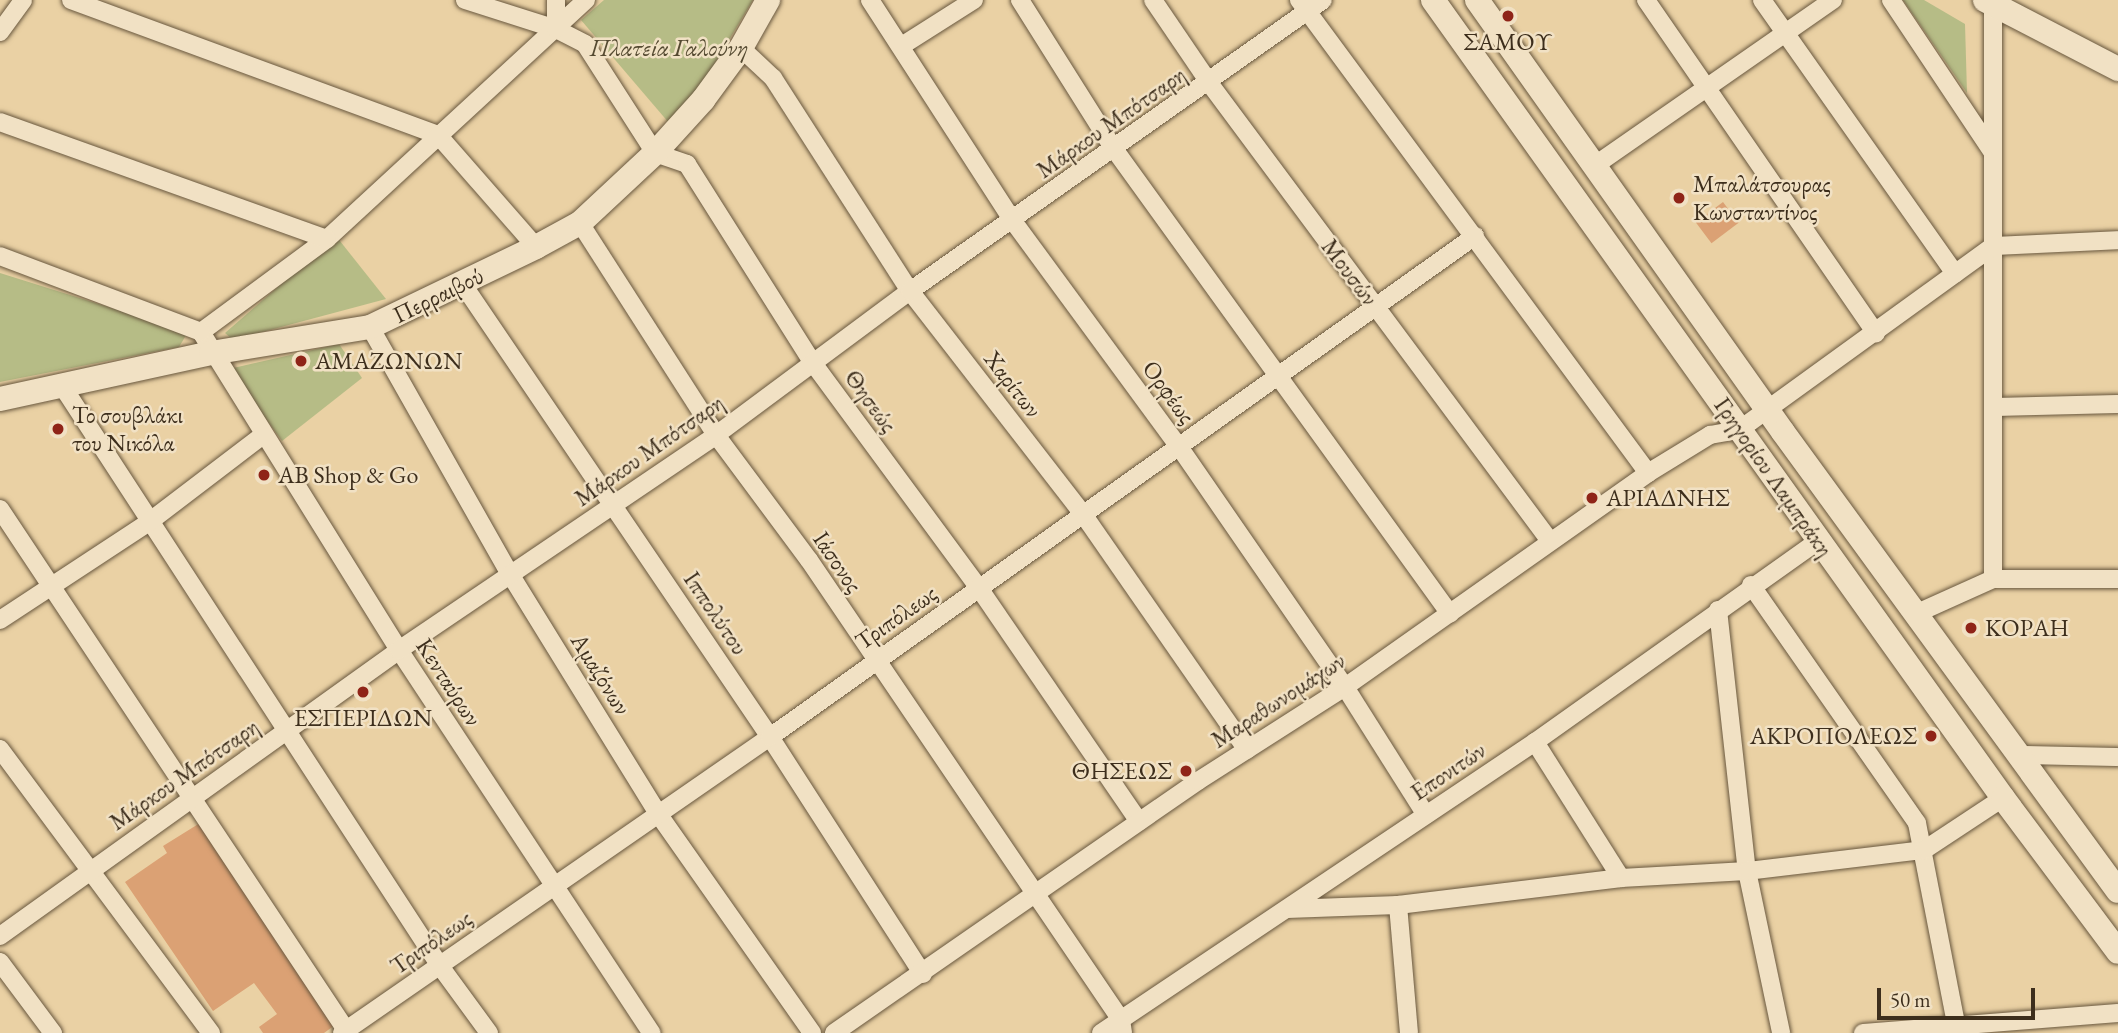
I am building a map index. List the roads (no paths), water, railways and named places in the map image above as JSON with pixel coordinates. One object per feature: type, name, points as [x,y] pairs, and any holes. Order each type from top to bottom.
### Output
[{"type":"main road","name":"Περραιβού","points":[[0,399],[206,343],[370,327],[536,247],[580,223],[655,153],[703,100],[741,48],[768,0]]},
{"type":"main road","name":"Γρηγορίου Λαμπράκη","points":[[1433,0],[1753,420],[1915,614],[2023,755],[2118,891]]},
{"type":"main road","name":"Γρηγορίου Λαμπράκη","points":[[1477,0],[1594,166],[1753,420],[1818,541],[2118,952]]},
{"type":"main road","points":[[1990,1],[2118,69]]},
{"type":"street","points":[[0,32],[23,0]]},
{"type":"street","points":[[71,0],[439,135],[536,247]]},
{"type":"street","points":[[465,0],[556,29],[585,44],[655,153]]},
{"type":"street","points":[[556,0],[556,29]]},
{"type":"street","points":[[0,257],[206,343],[327,239],[586,0]]},
{"type":"street","name":"Ορφέως","points":[[870,0],[903,45],[1013,221],[1180,448],[1345,687],[1426,816]]},
{"type":"street","points":[[903,45],[974,0]]},
{"type":"street","points":[[1020,0],[1112,146],[1450,614]]},
{"type":"street","name":"Μουσών","points":[[1153,0],[1210,84],[1550,541]]},
{"type":"street","name":"Μάρκου Μπότσαρη","points":[[0,936],[399,650],[716,435],[910,290],[1013,221],[1112,146],[1210,84],[1303,6],[1323,0]]},
{"type":"street","points":[[1646,0],[1876,332]]},
{"type":"street","points":[[1762,0],[1955,274]]},
{"type":"street","points":[[1594,166],[1708,90],[1833,0]]},
{"type":"street","points":[[1891,0],[1993,153]]},
{"type":"street","points":[[1990,1],[1993,153],[1993,579]]},
{"type":"street","points":[[1303,6],[1648,473]]},
{"type":"street","name":"Χαρίτων","points":[[741,48],[773,78],[910,290],[1083,514],[1247,751]]},
{"type":"street","points":[[0,122],[327,239]]},
{"type":"street","name":"Θησεώς","points":[[655,153],[687,164],[813,363],[979,588],[1139,822]]},
{"type":"street","name":"Ιάσονος","points":[[580,223],[716,435],[809,560],[1122,1026]]},
{"type":"street","name":"Τριπόλεως","points":[[345,1032],[770,737],[1475,236]]},
{"type":"street","points":[[1753,420],[1993,246],[2118,240]]},
{"type":"street","name":"Ιππολύτου","points":[[462,283],[770,737],[923,974]]},
{"type":"street","name":"Αμαζόνων","points":[[370,327],[510,574],[659,815],[813,1033]]},
{"type":"street","name":"Κενταύρων","points":[[206,343],[399,650],[552,886],[652,1033]]},
{"type":"street","points":[[61,384],[440,966],[489,1033]]},
{"type":"street","points":[[1994,407],[2118,404]]},
{"type":"street","name":"Μαραθωνομάχων","points":[[834,1033],[1035,897],[1139,822],[1345,687],[1648,473],[1710,435],[1753,420]]},
{"type":"street","points":[[0,620],[51,590],[149,522],[262,436]]},
{"type":"street","points":[[0,509],[345,1032]]},
{"type":"street","name":"Επονιτών","points":[[1101,1033],[1122,1026],[1287,909],[1535,742],[1751,585],[1818,541]]},
{"type":"street","points":[[1915,614],[1993,579],[2118,579]]},
{"type":"street","points":[[1751,585],[1917,823],[1957,1028]]},
{"type":"street","points":[[1718,610],[1747,871],[1781,1033]]},
{"type":"street","points":[[1535,742],[1621,878]]},
{"type":"street","points":[[0,749],[92,868],[211,1033]]},
{"type":"street","points":[[2023,755],[2118,757]]},
{"type":"street","points":[[1287,909],[1398,905],[1621,878],[1747,871],[1924,850],[2003,798]]},
{"type":"street","points":[[1398,905],[1409,1033]]},
{"type":"street","points":[[0,962],[53,1033]]},
{"type":"street","points":[[1863,1033],[1957,1028],[2118,1013]]},
{"type":"place","name":"ΣΑΜΟΥ","points":[[1508,16]]},
{"type":"place","name":"Μπαλάτσουρας Κωνσταντίνος","points":[[1679,198]]},
{"type":"place","name":"ΑΜΑΖΩΝΩΝ","points":[[301,361]]},
{"type":"place","name":"Το σουβλάκι του Νικόλα","points":[[58,429]]},
{"type":"place","name":"AB Shop & Go","points":[[264,475]]},
{"type":"place","name":"ΑΡΙΑΔΝΗΣ","points":[[1592,498]]},
{"type":"place","name":"ΚΟΡΑΗ","points":[[1971,628]]},
{"type":"place","name":"ΕΣΠΕΡΙΔΩΝ","points":[[363,692]]},
{"type":"place","name":"ΑΚΡΟΠΟΛΕΩΣ","points":[[1931,736]]},
{"type":"place","name":"ΘΗΣΕΩΣ","points":[[1186,771]]},
{"type":"park label","name":"Πλατεία Γαλούνη","points":[[669,48]]}]
